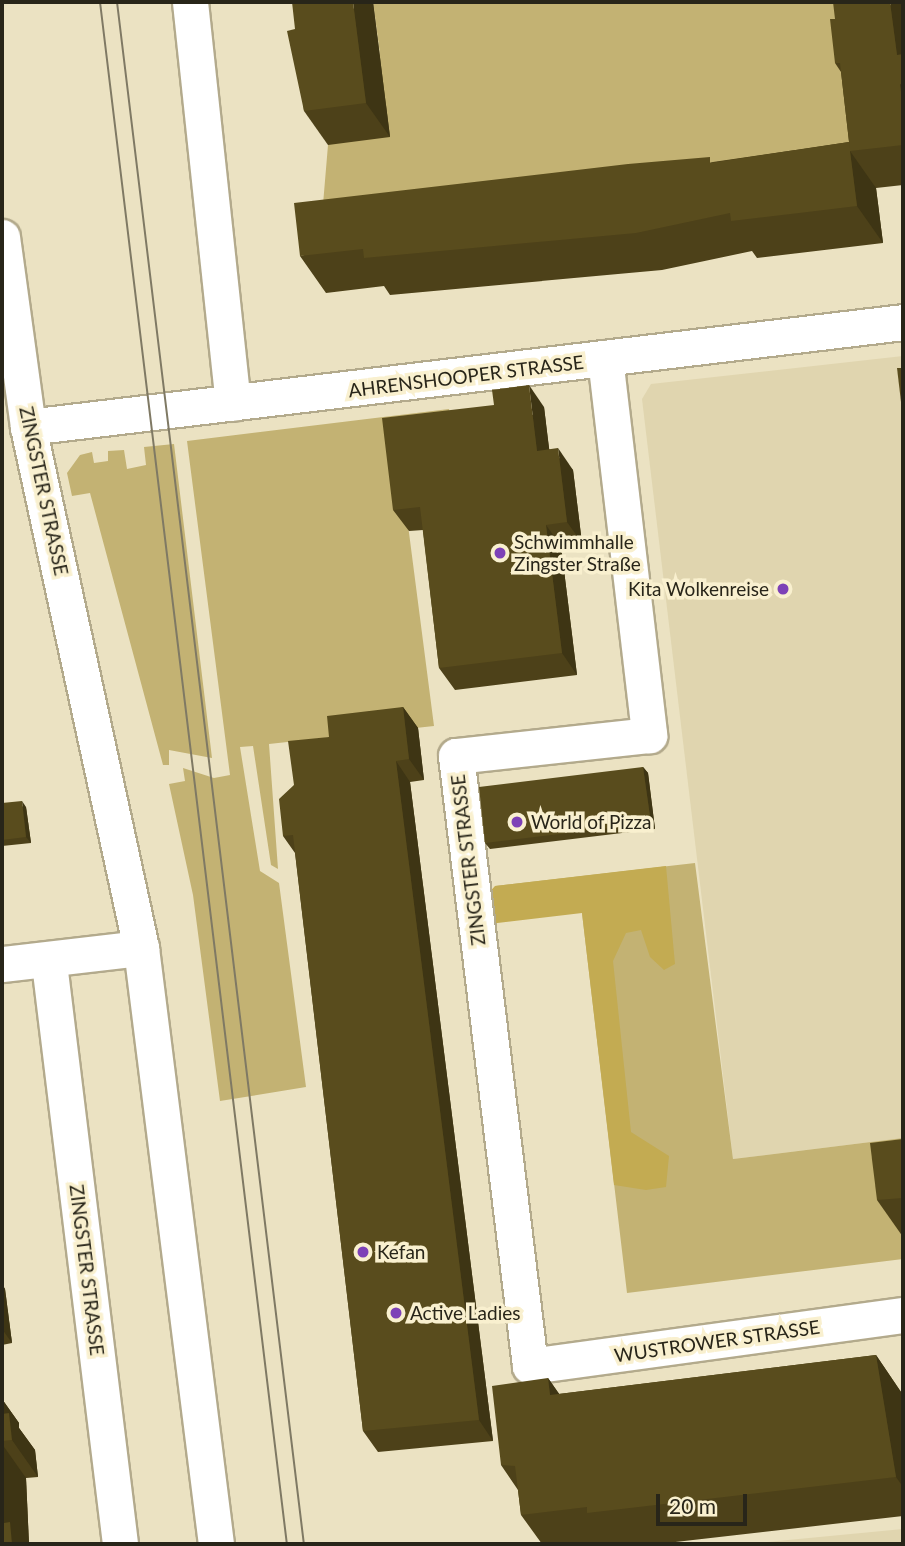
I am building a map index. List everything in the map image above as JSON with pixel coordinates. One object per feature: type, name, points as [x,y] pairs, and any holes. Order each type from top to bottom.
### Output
[{"type":"street","points":[[190,2],[233,404]]},
{"type":"street","name":"ZINGSTER STRASSE","points":[[2,237],[28,427],[141,948],[215,1544]]},
{"type":"street","name":"AHRENSHOOPER STRASSE","points":[[28,427],[903,322]]},
{"type":"street","name":"ZINGSTER STRASSE","points":[[530,1366],[456,756],[649,735],[605,359]]},
{"type":"street","points":[[2,964],[49,963],[141,948]]},
{"type":"street","name":"ZINGSTER STRASSE","points":[[49,963],[120,1544]]},
{"type":"street","name":"WUSTROWER STRASSE","points":[[530,1366],[903,1315]]},
{"type":"shaded area","points":[[373,2],[855,2],[875,179],[320,240],[328,145],[380,54]]},
{"type":"shaded area","name":"Kita Wolkenreise","points":[[903,356],[903,1138],[733,1159],[642,399],[651,384]]},
{"type":"shaded area","points":[[449,409],[453,433],[397,440],[434,726],[269,744],[278,869],[271,865],[253,746],[240,747],[260,871],[279,883],[306,1087],[220,1101],[193,895],[169,784],[185,781],[183,768],[214,778],[230,775],[187,441]]},
{"type":"shaded area","points":[[174,444],[212,758],[169,750],[169,765],[163,765],[90,493],[72,496],[67,473],[80,455],[92,452],[94,463],[108,461],[108,451],[124,450],[127,469],[146,465],[144,447]]},
{"type":"shaded area","points":[[695,863],[733,1159],[903,1138],[903,1259],[627,1293],[582,913],[495,886]]},
{"type":"shaded area","points":[[666,866],[675,964],[664,970],[650,957],[641,930],[626,933],[613,961],[631,1132],[669,1156],[666,1187],[646,1190],[614,1185],[582,913],[489,924],[486,896],[495,886]]},
{"type":"shaded area","points":[[903,1529],[903,1544],[745,1544]]},
{"type":"building","points":[[292,2],[353,2],[366,103],[304,111],[287,31],[295,29]]},
{"type":"building","points":[[833,2],[890,2],[897,55],[903,54],[903,84],[900,84],[903,145],[850,151],[857,206],[731,221],[730,213],[636,233],[364,258],[363,249],[300,256],[294,203],[628,164],[710,157],[710,163],[849,142],[850,150],[840,63],[835,63],[830,19],[835,19]]},
{"type":"building","points":[[897,368],[903,368],[903,419]]},
{"type":"building","name":"Schwimmhalle Zingster Straße","points":[[529,385],[537,451],[558,448],[567,522],[546,525],[562,653],[439,668],[420,507],[393,510],[382,418],[494,405],[492,390]]},
{"type":"building","points":[[403,707],[409,759],[396,761],[479,1420],[363,1431],[293,835],[283,836],[279,799],[294,785],[288,741],[329,737],[327,716]]},
{"type":"building","points":[[643,767],[651,823],[485,843],[479,787]]},
{"type":"building","points":[[22,801],[26,837],[2,840],[2,803]]},
{"type":"building","points":[[903,1139],[903,1198],[877,1200],[870,1143]]},
{"type":"building","points":[[876,1355],[896,1477],[587,1513],[587,1507],[521,1515],[515,1466],[501,1465],[492,1386],[548,1378],[550,1395]]},
{"type":"building","points":[[9,1413],[12,1440],[2,1441],[2,1414]]},
{"type":"building","points":[[2,1477],[4,1523],[10,1522],[12,1544],[2,1544]]},
{"type":"tram line","points":[[100,2],[287,1544]]},
{"type":"tram line","points":[[117,2],[304,1544]]},
{"type":"place","name":"Schwimmhalle Zingster Straße","points":[[500,553]]},
{"type":"place","name":"Kita Wolkenreise","points":[[783,589]]},
{"type":"place","name":"World of Pizza","points":[[517,822]]},
{"type":"place","name":"Kefan","points":[[363,1252]]},
{"type":"place","name":"Active Ladies","points":[[396,1313]]}]
